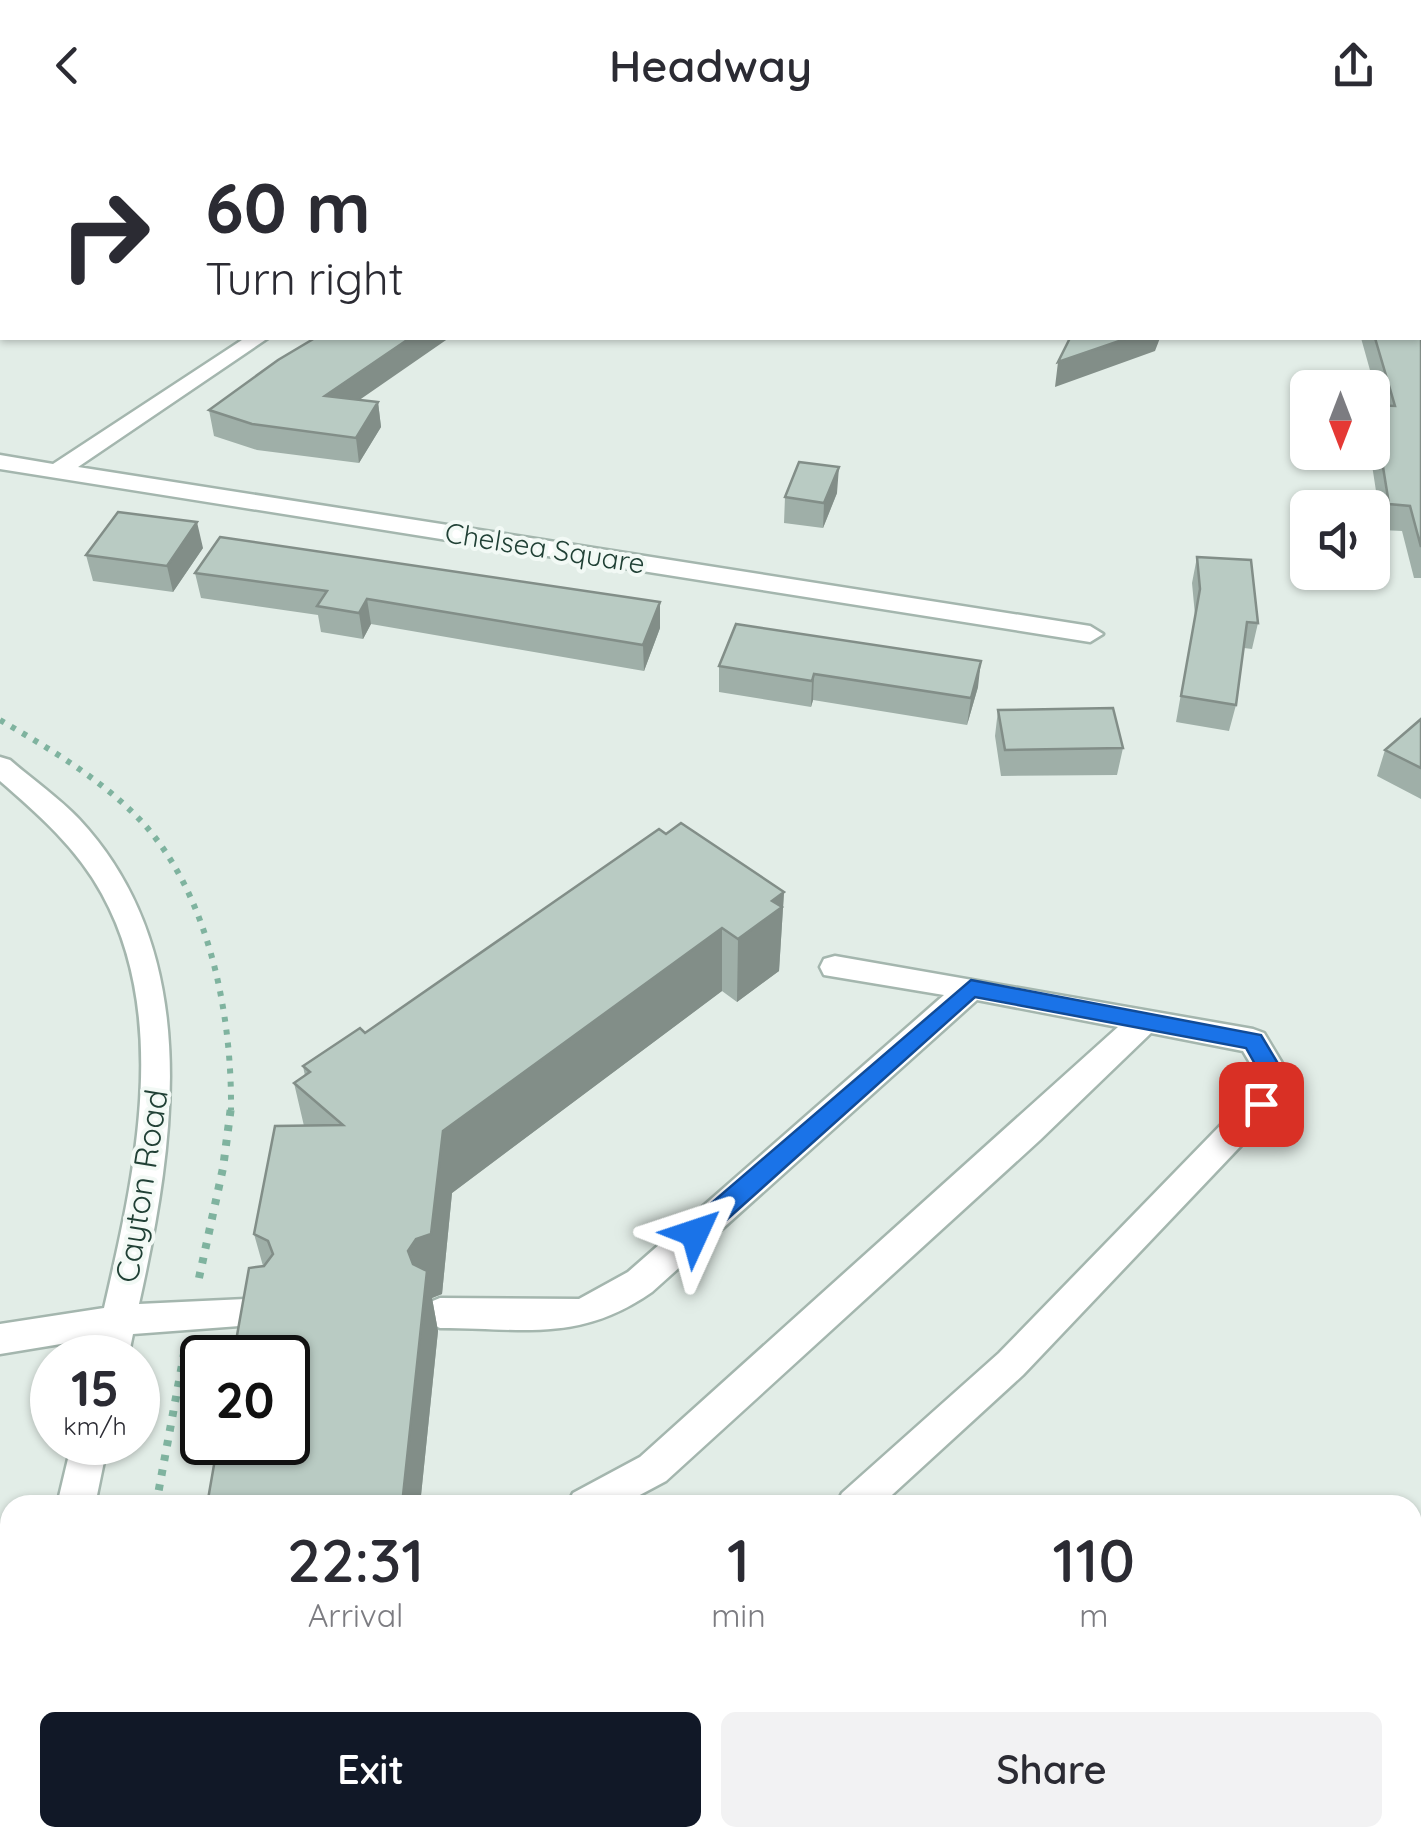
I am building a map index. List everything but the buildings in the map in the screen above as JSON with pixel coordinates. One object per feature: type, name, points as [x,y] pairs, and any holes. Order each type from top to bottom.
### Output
[{"type":"street","points":[[57,471],[255,340]]},
{"type":"street","name":"Chelsea Square","points":[[0,462],[1090,634]]},
{"type":"street","name":"Cayton Road","points":[[0,766],[62,818],[100,867],[134,931],[152,994],[160,1065],[156,1142],[115,1335]]},
{"type":"street","points":[[835,966],[1253,1041],[1272,1072],[1261,1104],[1012,1364],[866,1495]]},
{"type":"street","points":[[440,1313],[579,1314],[608,1304],[640,1282],[971,988]]},
{"type":"street","points":[[604,1495],[653,1468],[1028,1131],[1145,1020]]},
{"type":"street","points":[[0,1339],[118,1320],[269,1313]]},
{"type":"street","points":[[78,1495],[85,1465]]},
{"type":"route","points":[[695,1233],[971,988],[1253,1041],[1272,1072],[1261,1104]]}]
